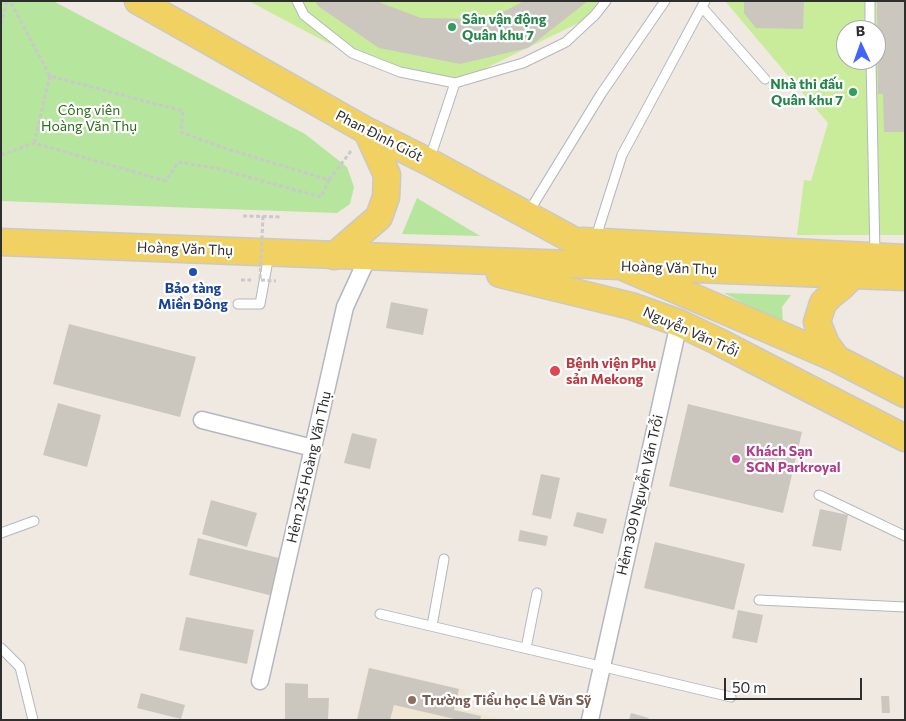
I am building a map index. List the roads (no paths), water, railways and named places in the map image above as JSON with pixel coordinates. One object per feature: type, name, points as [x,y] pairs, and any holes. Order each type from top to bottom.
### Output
[{"type":"main road","name":"Phan Đình Giót","points":[[138,1],[367,131],[429,162],[527,216],[584,241],[622,267]]},
{"type":"main road","points":[[334,256],[379,217],[386,197],[387,175],[367,131]]},
{"type":"main road","name":"Hoàng Văn Thụ","points":[[584,241],[868,270],[905,277]]},
{"type":"main road","name":"Hoàng Văn Thụ","points":[[1,242],[622,267],[868,270],[905,258]]},
{"type":"main road","name":"Nguyễn Văn Trỗi","points":[[434,259],[595,296],[679,323],[905,438]]},
{"type":"main road","points":[[622,267],[837,359],[905,394]]},
{"type":"main road","points":[[837,359],[826,344],[817,322],[823,303],[830,294],[868,270]]},
{"type":"street","name":"Hẻm 245 Hoàng Văn Thụ","points":[[260,681],[345,307],[368,257]]},
{"type":"street","name":"Hẻm 309 Nguyễn Văn Trỗi","points":[[590,720],[679,323]]},
{"type":"street","points":[[202,420],[313,448]]},
{"type":"lane","points":[[296,1],[304,15],[352,53],[400,72],[455,83],[523,63],[566,42],[595,15],[606,1]]},
{"type":"lane","points":[[527,216],[601,94],[665,1]]},
{"type":"lane","points":[[870,1],[870,20]]},
{"type":"lane","points":[[584,241],[622,155],[704,4],[765,79]]},
{"type":"lane","points":[[868,270],[871,70]]},
{"type":"lane","points":[[429,162],[455,83]]},
{"type":"lane","points":[[238,304],[260,304],[270,253]]},
{"type":"lane","points":[[819,494],[905,536]]},
{"type":"lane","points":[[1,533],[34,521]]},
{"type":"lane","points":[[432,626],[444,560]]},
{"type":"lane","points":[[526,648],[537,593]]},
{"type":"lane","points":[[760,600],[905,607]]},
{"type":"lane","points":[[380,614],[731,697]]},
{"type":"lane","points":[[1,648],[20,667],[33,720]]},
{"type":"place","name":"Sân vận động Quân khu 7","points":[[452,27]]},
{"type":"place","name":"Nhà thi đấu Quân khu 7","points":[[853,92]]},
{"type":"place","name":"Bảo tàng Miền Đông","points":[[193,272]]},
{"type":"place","name":"Bệnh viện Phụ sản Mekong","points":[[555,371]]},
{"type":"place","name":"Khách Sạn SGN Parkroyal","points":[[736,459]]},
{"type":"place","name":"Trường Tiểu học Lê Văn Sỹ","points":[[412,700]]},
{"type":"park label","name":"Công viên Hoàng Văn Thụ","points":[[89,118]]}]
